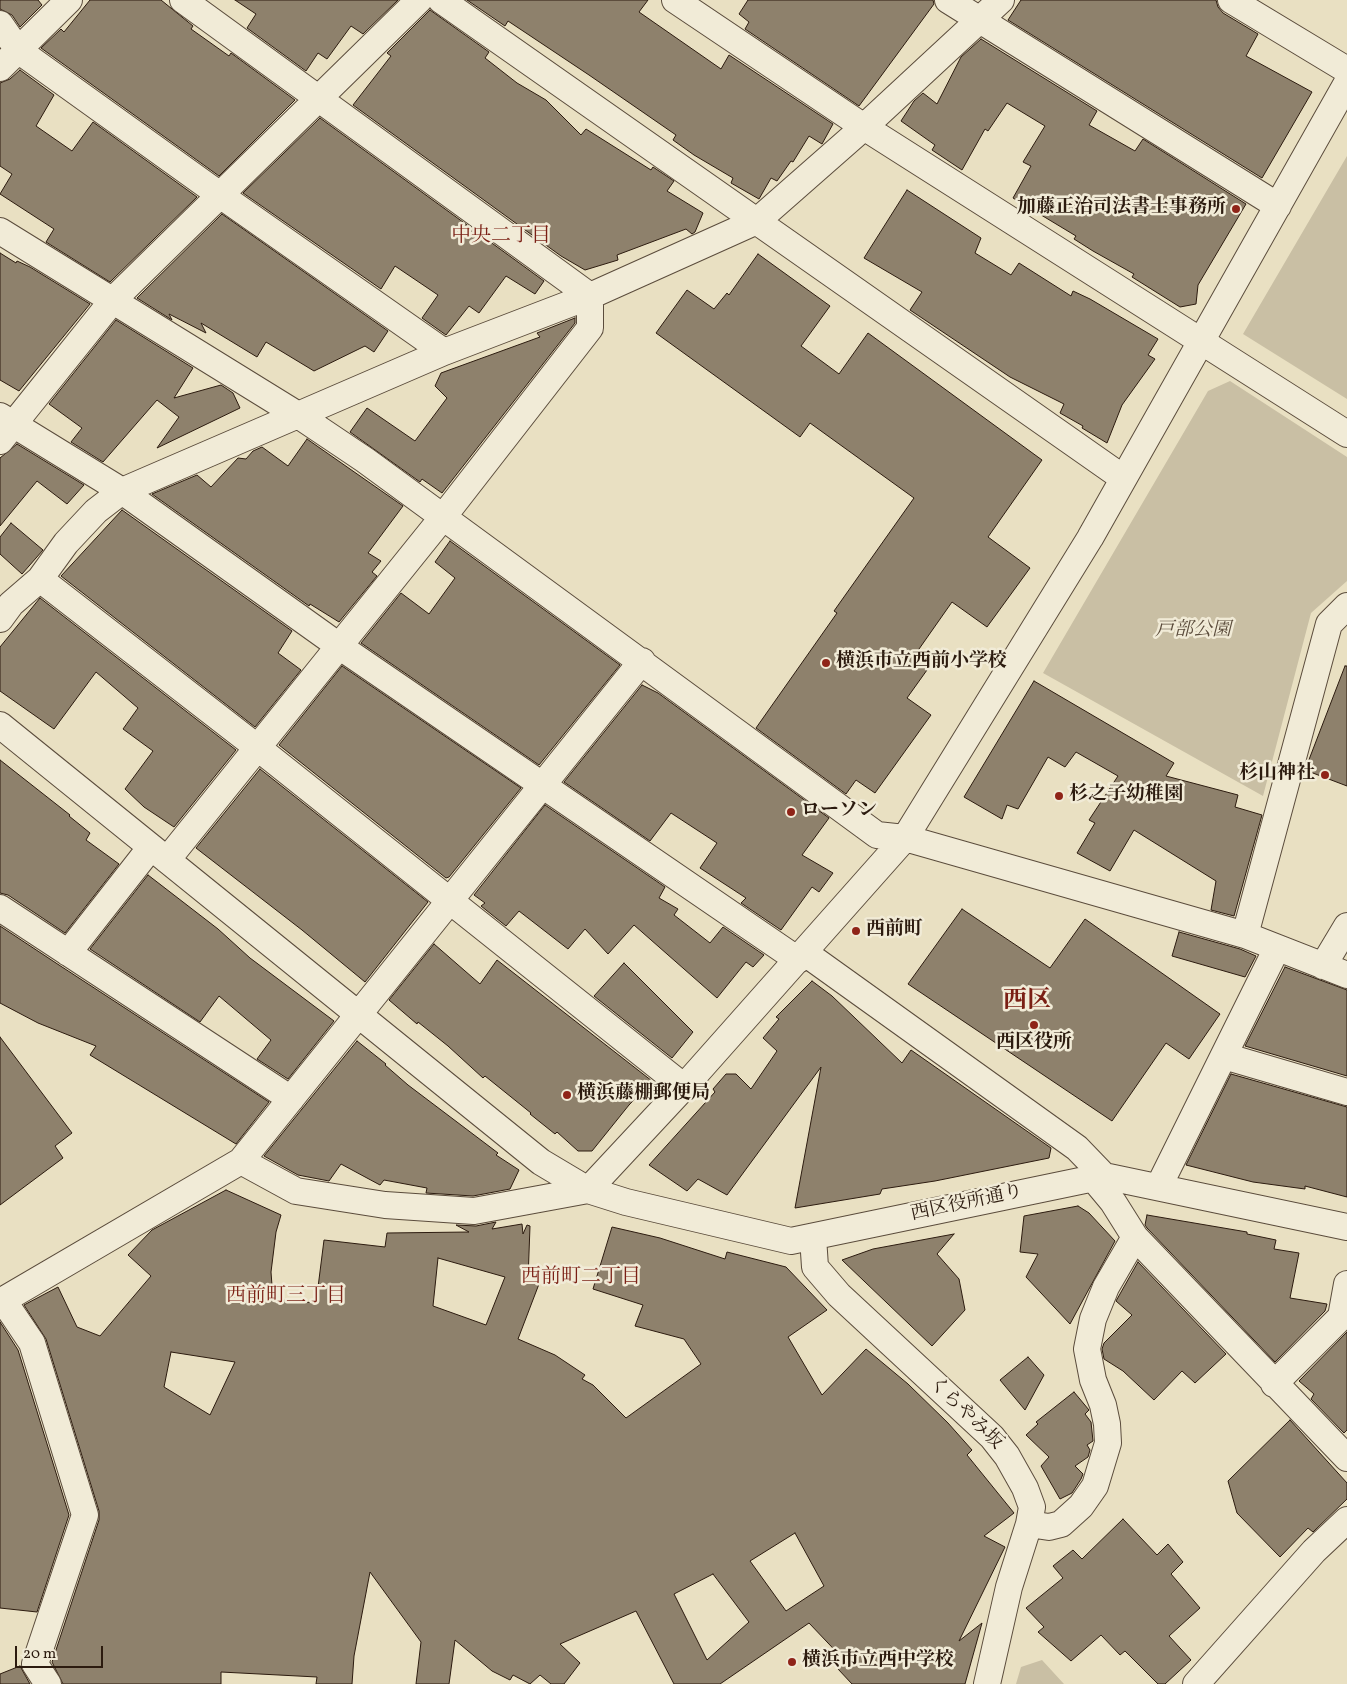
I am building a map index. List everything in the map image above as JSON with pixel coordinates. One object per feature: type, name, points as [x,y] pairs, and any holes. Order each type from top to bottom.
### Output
[{"type":"street","points":[[0,68],[69,0]]},
{"type":"street","points":[[183,0],[590,296]]},
{"type":"street","points":[[419,0],[113,300],[4,427],[122,491],[339,646],[543,785],[801,956],[1077,1148],[1098,1177],[1135,1237],[1347,1458]]},
{"type":"street","points":[[441,0],[1123,478]]},
{"type":"street","points":[[675,0],[864,128],[1347,434]]},
{"type":"street","points":[[948,0],[1278,206]]},
{"type":"street","points":[[0,619],[11,604],[40,579],[66,543],[96,511],[122,491],[444,352],[590,296],[757,221],[864,128],[1001,0]]},
{"type":"street","points":[[1231,0],[1347,70]]},
{"type":"street","points":[[0,24],[18,50],[444,352]]},
{"type":"street","points":[[241,1161],[296,1191],[385,1205],[474,1211],[588,1190],[684,1087],[905,838],[1090,538],[1347,83]]},
{"type":"street","points":[[0,231],[298,415],[365,460],[877,836],[905,838],[1245,935],[1347,975]]},
{"type":"street","points":[[68,953],[258,748],[443,517],[590,328],[590,296]]},
{"type":"street","points":[[40,579],[258,748],[449,902],[684,1087]]},
{"type":"street","points":[[1245,935],[1338,629],[1347,606]]},
{"type":"street","points":[[48,1684],[35,1664],[85,1515],[32,1343],[1,1301],[241,1161],[642,662]]},
{"type":"street","points":[[0,725],[541,1162],[588,1190]]},
{"type":"street","points":[[0,908],[291,1099]]},
{"type":"street","points":[[1323,966],[1347,926]]},
{"type":"street","points":[[1158,1186],[1277,948]]},
{"type":"street","points":[[1224,1056],[1347,1092]]},
{"type":"street","name":"西区役所通り","points":[[588,1190],[626,1202],[791,1241],[1098,1177],[1158,1186],[1347,1228]]},
{"type":"street","name":"くらやみ坂","points":[[813,1237],[815,1267],[839,1295],[970,1415],[1008,1456],[1025,1488],[1032,1507],[1029,1524],[1009,1587],[987,1684]]},
{"type":"street","points":[[1029,1524],[1049,1527],[1061,1524],[1081,1506],[1095,1486],[1108,1443],[1107,1424],[1103,1406],[1092,1380],[1087,1349],[1093,1319],[1106,1288],[1135,1237]]},
{"type":"street","points":[[1274,1384],[1341,1317],[1347,1284]]},
{"type":"street","points":[[1196,1684],[1314,1551],[1347,1520]]},
{"type":"green space","points":[[1347,156],[1347,399],[1243,334]]},
{"type":"green space","name":"戸部公園","points":[[1230,381],[1347,457],[1347,581],[1311,613],[1263,796],[1043,673],[1208,391]]},
{"type":"green space","points":[[1042,1660],[1064,1684],[1016,1684],[1021,1667]]},
{"type":"building","points":[[0,0],[38,0],[42,5],[20,27],[12,15],[0,9]]},
{"type":"building","points":[[90,0],[161,0],[193,26],[191,29],[229,56],[231,53],[295,100],[219,176],[41,48],[61,29],[64,32]]},
{"type":"building","points":[[235,0],[398,0],[363,34],[351,26],[327,59],[318,53],[306,71],[247,28],[256,14]]},
{"type":"building","points":[[467,0],[648,0],[639,12],[721,69],[729,55],[833,124],[822,144],[809,136],[793,162],[791,161],[777,181],[771,178],[759,199],[731,183],[733,178],[673,140],[676,135],[589,75],[508,21],[505,26]]},
{"type":"building","points":[[748,0],[933,0],[934,4],[859,106],[745,29],[749,22],[739,14]]},
{"type":"building","points":[[1021,0],[1216,0],[1218,7],[1223,13],[1258,34],[1246,56],[1312,92],[1262,178],[1008,20]]},
{"type":"building","points":[[430,10],[489,52],[485,58],[517,83],[546,100],[581,135],[586,129],[651,170],[653,167],[674,181],[667,191],[703,213],[695,232],[692,234],[686,229],[617,255],[618,260],[585,270],[561,256],[353,105],[391,56],[387,53]]},
{"type":"building","points":[[981,39],[1097,111],[1089,125],[1135,151],[1143,139],[1246,204],[1198,285],[1196,304],[1180,307],[1132,277],[1134,274],[1074,239],[1076,236],[1013,198],[1031,166],[1023,162],[1045,126],[1007,103],[988,131],[985,129],[962,170],[932,150],[935,145],[901,121],[914,101],[923,93],[937,104],[961,57]]},
{"type":"building","points":[[20,70],[54,95],[36,126],[72,151],[93,122],[197,197],[110,282],[46,242],[54,229],[0,194],[12,174],[0,166],[0,83],[10,79]]},
{"type":"building","points":[[320,118],[544,281],[535,294],[506,276],[479,313],[469,306],[446,335],[422,318],[438,295],[395,266],[381,289],[243,193]]},
{"type":"building","points":[[907,190],[981,238],[975,253],[1011,275],[1019,263],[1071,296],[1073,291],[1090,299],[1158,339],[1148,355],[1155,359],[1122,405],[1107,443],[1060,413],[1064,404],[1010,377],[910,310],[922,292],[864,258]]},
{"type":"building","points":[[222,214],[388,331],[374,352],[365,346],[314,371],[266,342],[257,357],[201,323],[206,333],[169,314],[172,320],[137,298]]},
{"type":"building","points":[[0,253],[16,263],[17,261],[30,267],[90,304],[19,391],[0,380]]},
{"type":"building","points":[[758,254],[830,306],[801,346],[839,374],[868,333],[1042,460],[988,537],[1030,568],[987,627],[952,602],[912,659],[927,670],[907,698],[931,715],[875,793],[856,780],[846,794],[756,728],[837,613],[834,611],[914,498],[810,423],[800,437],[656,333],[687,290],[714,309],[727,293],[729,295]]},
{"type":"building","points":[[575,318],[575,323],[442,493],[422,479],[420,482],[350,432],[367,408],[415,441],[447,398],[435,386],[441,373],[540,337],[537,333]]},
{"type":"building","points":[[116,320],[193,368],[174,398],[221,385],[233,393],[240,408],[157,448],[179,417],[157,400],[103,462],[71,442],[82,428],[49,404]]},
{"type":"building","points":[[307,439],[403,506],[368,553],[381,561],[372,572],[377,576],[339,622],[310,604],[309,606],[152,494],[197,475],[211,487],[238,458],[246,459],[253,451],[262,447],[288,466]]},
{"type":"building","points":[[17,444],[84,485],[67,504],[37,481],[0,526],[0,458]]},
{"type":"building","points":[[122,510],[292,631],[278,653],[301,670],[255,727],[61,576]]},
{"type":"building","points":[[11,523],[43,550],[22,574],[0,554],[0,537]]},
{"type":"building","points":[[450,541],[620,665],[539,765],[361,643],[401,593],[429,614],[455,578],[435,562]]},
{"type":"building","points":[[40,598],[236,750],[174,827],[144,807],[125,789],[153,751],[123,729],[138,708],[96,672],[54,729],[0,691],[0,647]]},
{"type":"building","points":[[342,666],[521,788],[449,877],[446,878],[279,745]]},
{"type":"building","points":[[1345,666],[1347,666],[1347,786],[1305,770]]},
{"type":"building","points":[[1034,681],[1174,763],[1166,776],[1238,795],[1235,807],[1262,815],[1234,916],[1211,910],[1216,881],[1134,830],[1110,871],[1077,853],[1095,823],[1089,820],[1118,776],[1076,752],[1065,767],[1048,757],[1018,809],[1007,805],[1002,819],[964,797]]},
{"type":"building","points":[[642,685],[658,693],[829,818],[802,855],[833,873],[819,892],[812,887],[781,930],[741,903],[746,898],[700,868],[717,843],[671,813],[650,841],[564,782]]},
{"type":"building","points":[[0,760],[70,815],[90,833],[86,840],[119,864],[65,933],[8,895],[0,893]]},
{"type":"building","points":[[260,769],[428,902],[365,982],[302,930],[196,848]]},
{"type":"building","points":[[545,805],[665,887],[659,898],[678,909],[674,915],[710,943],[723,927],[764,955],[753,967],[746,962],[717,998],[634,925],[608,954],[585,929],[568,949],[519,911],[506,926],[481,906],[485,903],[474,895]]},
{"type":"building","points":[[148,875],[218,929],[250,958],[334,1021],[288,1079],[257,1059],[271,1040],[219,996],[200,1022],[90,949]]},
{"type":"building","points":[[962,909],[1050,968],[1085,919],[1220,1014],[1189,1059],[1166,1043],[1112,1121],[908,984]]},
{"type":"building","points":[[0,926],[269,1102],[236,1144],[90,1055],[96,1046],[38,1023],[0,1003]]},
{"type":"building","points":[[1179,932],[1240,949],[1256,956],[1245,977],[1172,956]]},
{"type":"building","points":[[434,944],[480,984],[497,960],[652,1081],[629,1105],[592,1151],[578,1151],[557,1132],[555,1134],[485,1076],[483,1078],[448,1046],[418,1022],[417,1024],[389,1000]]},
{"type":"building","points":[[624,963],[693,1032],[672,1058],[594,996]]},
{"type":"building","points":[[1285,967],[1347,990],[1347,1076],[1245,1046]]},
{"type":"building","points":[[812,981],[832,996],[902,1063],[911,1050],[1051,1148],[1049,1158],[935,1181],[882,1189],[880,1194],[795,1208],[821,1067],[727,1195],[698,1179],[687,1191],[649,1165],[715,1092],[713,1089],[726,1074],[736,1074],[751,1089],[777,1051],[763,1038],[779,1019],[776,1017]]},
{"type":"building","points":[[0,1037],[72,1133],[55,1146],[63,1158],[0,1205]]},
{"type":"building","points":[[357,1041],[386,1064],[408,1085],[498,1153],[496,1155],[519,1170],[510,1189],[473,1196],[426,1193],[427,1188],[384,1180],[380,1185],[341,1164],[329,1181],[298,1175],[264,1156]]},
{"type":"building","points":[[1231,1074],[1347,1107],[1347,1197],[1305,1186],[1305,1189],[1253,1182],[1186,1165]]},
{"type":"building","points":[[226,1190],[281,1215],[276,1232],[271,1272],[273,1299],[316,1303],[324,1240],[385,1247],[387,1233],[469,1232],[456,1225],[476,1226],[496,1222],[492,1229],[522,1224],[523,1234],[527,1225],[530,1226],[528,1280],[539,1284],[518,1339],[555,1355],[585,1375],[582,1379],[593,1385],[626,1418],[701,1364],[684,1339],[635,1326],[643,1305],[593,1289],[612,1227],[660,1238],[725,1259],[727,1252],[786,1267],[827,1310],[788,1337],[822,1395],[866,1349],[908,1384],[948,1423],[972,1450],[967,1455],[1014,1513],[984,1536],[1005,1547],[959,1641],[982,1623],[965,1684],[852,1684],[838,1669],[846,1662],[809,1623],[720,1684],[674,1684],[636,1611],[560,1644],[580,1663],[564,1684],[551,1684],[540,1675],[530,1684],[513,1675],[510,1680],[492,1671],[455,1640],[449,1684],[416,1684],[421,1642],[370,1572],[354,1656],[352,1684],[316,1684],[317,1677],[221,1672],[221,1684],[63,1684],[52,1662],[99,1520],[99,1511],[46,1339],[24,1305],[58,1287],[77,1327],[100,1336],[151,1276],[128,1255],[152,1230]],"holes":[[[438,1258],[505,1277],[486,1325],[433,1306]],[[171,1352],[235,1362],[210,1415],[164,1387]],[[795,1533],[824,1586],[786,1611],[750,1561]],[[713,1574],[749,1622],[707,1660],[674,1594]]]},
{"type":"building","points":[[1078,1206],[1089,1213],[1115,1241],[1070,1324],[1026,1277],[1038,1254],[1020,1252],[1024,1216]]},
{"type":"building","points":[[1147,1215],[1247,1232],[1247,1234],[1276,1240],[1274,1249],[1299,1253],[1290,1298],[1327,1304],[1325,1311],[1275,1362],[1147,1228],[1145,1225]]},
{"type":"building","points":[[954,1234],[937,1254],[959,1279],[965,1310],[932,1346],[842,1260],[873,1249]]},
{"type":"building","points":[[1138,1262],[1226,1354],[1195,1383],[1182,1371],[1154,1400],[1123,1371],[1104,1359],[1102,1349],[1104,1343],[1132,1315],[1116,1301]]},
{"type":"building","points":[[0,1322],[18,1350],[69,1515],[37,1612],[0,1608]]},
{"type":"building","points":[[1347,1332],[1347,1430],[1344,1433],[1311,1399],[1314,1394],[1299,1381]]},
{"type":"building","points":[[1028,1357],[1044,1375],[1025,1410],[1000,1380]]},
{"type":"building","points":[[1074,1392],[1089,1410],[1085,1414],[1091,1422],[1093,1441],[1087,1445],[1090,1450],[1088,1457],[1075,1466],[1083,1474],[1081,1479],[1072,1493],[1060,1499],[1041,1466],[1049,1457],[1026,1435],[1038,1424],[1036,1422]]},
{"type":"building","points":[[1290,1420],[1347,1483],[1347,1499],[1313,1532],[1308,1528],[1280,1557],[1237,1513],[1228,1481]]},
{"type":"building","points":[[1123,1519],[1157,1555],[1168,1544],[1183,1562],[1171,1574],[1200,1608],[1169,1636],[1191,1660],[1165,1684],[1158,1684],[1125,1651],[1120,1655],[1101,1635],[1071,1661],[1038,1632],[1044,1627],[1026,1608],[1063,1578],[1053,1566],[1073,1550],[1082,1559]]},
{"type":"building","points":[[20,1666],[30,1684],[0,1684],[0,1674]]},
{"type":"place","name":"加藤正治司法書士事務所","points":[[1236,209]]},
{"type":"place","name":"横浜市立西前小学校","points":[[826,663]]},
{"type":"place","name":"杉山神社","points":[[1325,775]]},
{"type":"place","name":"杉之子幼稚園","points":[[1059,796]]},
{"type":"place","name":"ローソン","points":[[791,812]]},
{"type":"place","name":"西前町","points":[[856,931]]},
{"type":"place","name":"西区役所","points":[[1034,1025]]},
{"type":"place","name":"横浜藤棚郵便局","points":[[567,1095]]},
{"type":"place","name":"横浜市立西中学校","points":[[792,1662]]},
{"type":"district","name":"中央二丁目","points":[[501,237]]},
{"type":"district","name":"西区","points":[[1027,1003]]},
{"type":"district","name":"西前町二丁目","points":[[581,1278]]},
{"type":"district","name":"西前町三丁目","points":[[286,1297]]}]
